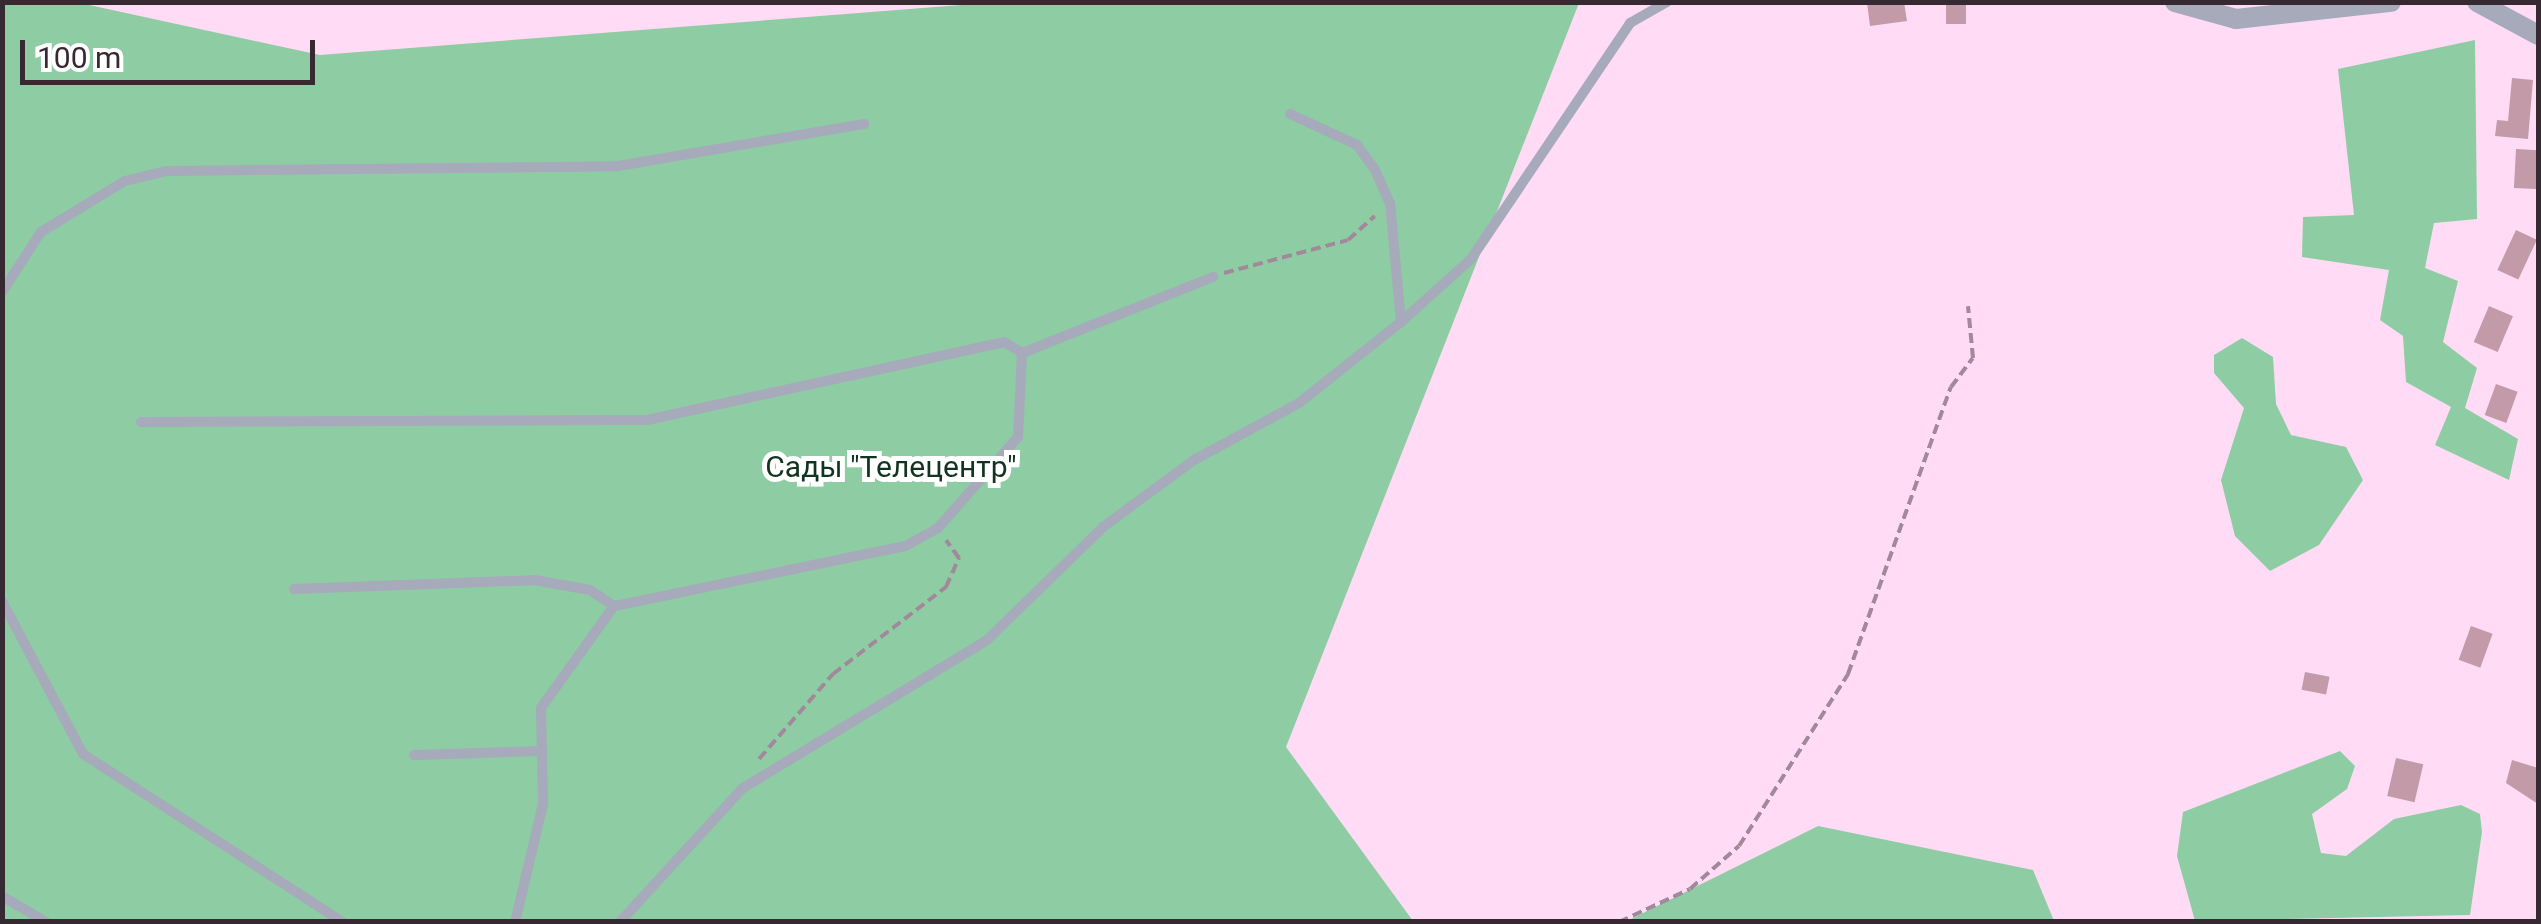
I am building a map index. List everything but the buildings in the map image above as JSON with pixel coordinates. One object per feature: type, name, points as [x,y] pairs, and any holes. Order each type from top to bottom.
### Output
[{"type":"street","points":[[2175,2],[2236,18],[2391,2]]},
{"type":"street","points":[[2476,2],[2538,35]]},
{"type":"lane","points":[[620,922],[743,788],[986,640],[1104,527],[1194,460],[1299,403],[1400,322],[1470,260],[1630,23],[1666,2]]},
{"type":"lane","points":[[1290,114],[1357,145],[1390,203],[1400,322]]},
{"type":"lane","points":[[2,292],[41,232],[125,181],[166,172],[618,166],[864,124]]},
{"type":"lane","points":[[1022,353],[1213,277]]},
{"type":"lane","points":[[141,422],[647,420],[1004,342],[1022,353]]},
{"type":"lane","points":[[515,922],[544,804],[541,708],[614,606],[905,546],[938,528],[1018,437],[1022,353]]},
{"type":"lane","points":[[294,590],[534,580],[590,590],[614,606]]},
{"type":"lane","points":[[2,600],[84,754],[343,922]]},
{"type":"lane","points":[[414,754],[542,751]]},
{"type":"lane","points":[[2,896],[46,922]]},
{"type":"path","points":[[1213,277],[1348,240],[1390,203]]},
{"type":"path","points":[[1619,922],[1690,889],[1739,846],[1848,674],[1952,387],[1973,358],[1968,306]]},
{"type":"path","points":[[747,770],[833,674],[946,586],[959,558],[938,528]]},
{"type":"green space","name":"Сады \"Телецентр\"","points":[[2,3],[80,3],[320,55],[987,3],[1579,3],[1286,747],[1413,921],[3,921]]},
{"type":"green space","points":[[2475,40],[2477,219],[2434,223],[2425,268],[2458,281],[2443,342],[2477,368],[2465,408],[2518,439],[2509,480],[2435,445],[2451,407],[2406,382],[2403,336],[2380,320],[2389,270],[2302,257],[2303,217],[2354,215],[2338,69]]},
{"type":"green space","points":[[2242,338],[2273,357],[2276,404],[2291,435],[2346,447],[2363,480],[2319,545],[2270,571],[2235,536],[2221,480],[2244,408],[2214,373],[2214,355]]},
{"type":"green space","points":[[2340,751],[2355,766],[2347,789],[2312,814],[2321,853],[2346,856],[2394,819],[2461,805],[2480,814],[2482,832],[2470,915],[2195,921],[2177,856],[2183,812]]},
{"type":"green space","points":[[1818,826],[2033,870],[2054,921],[1627,921]]}]
